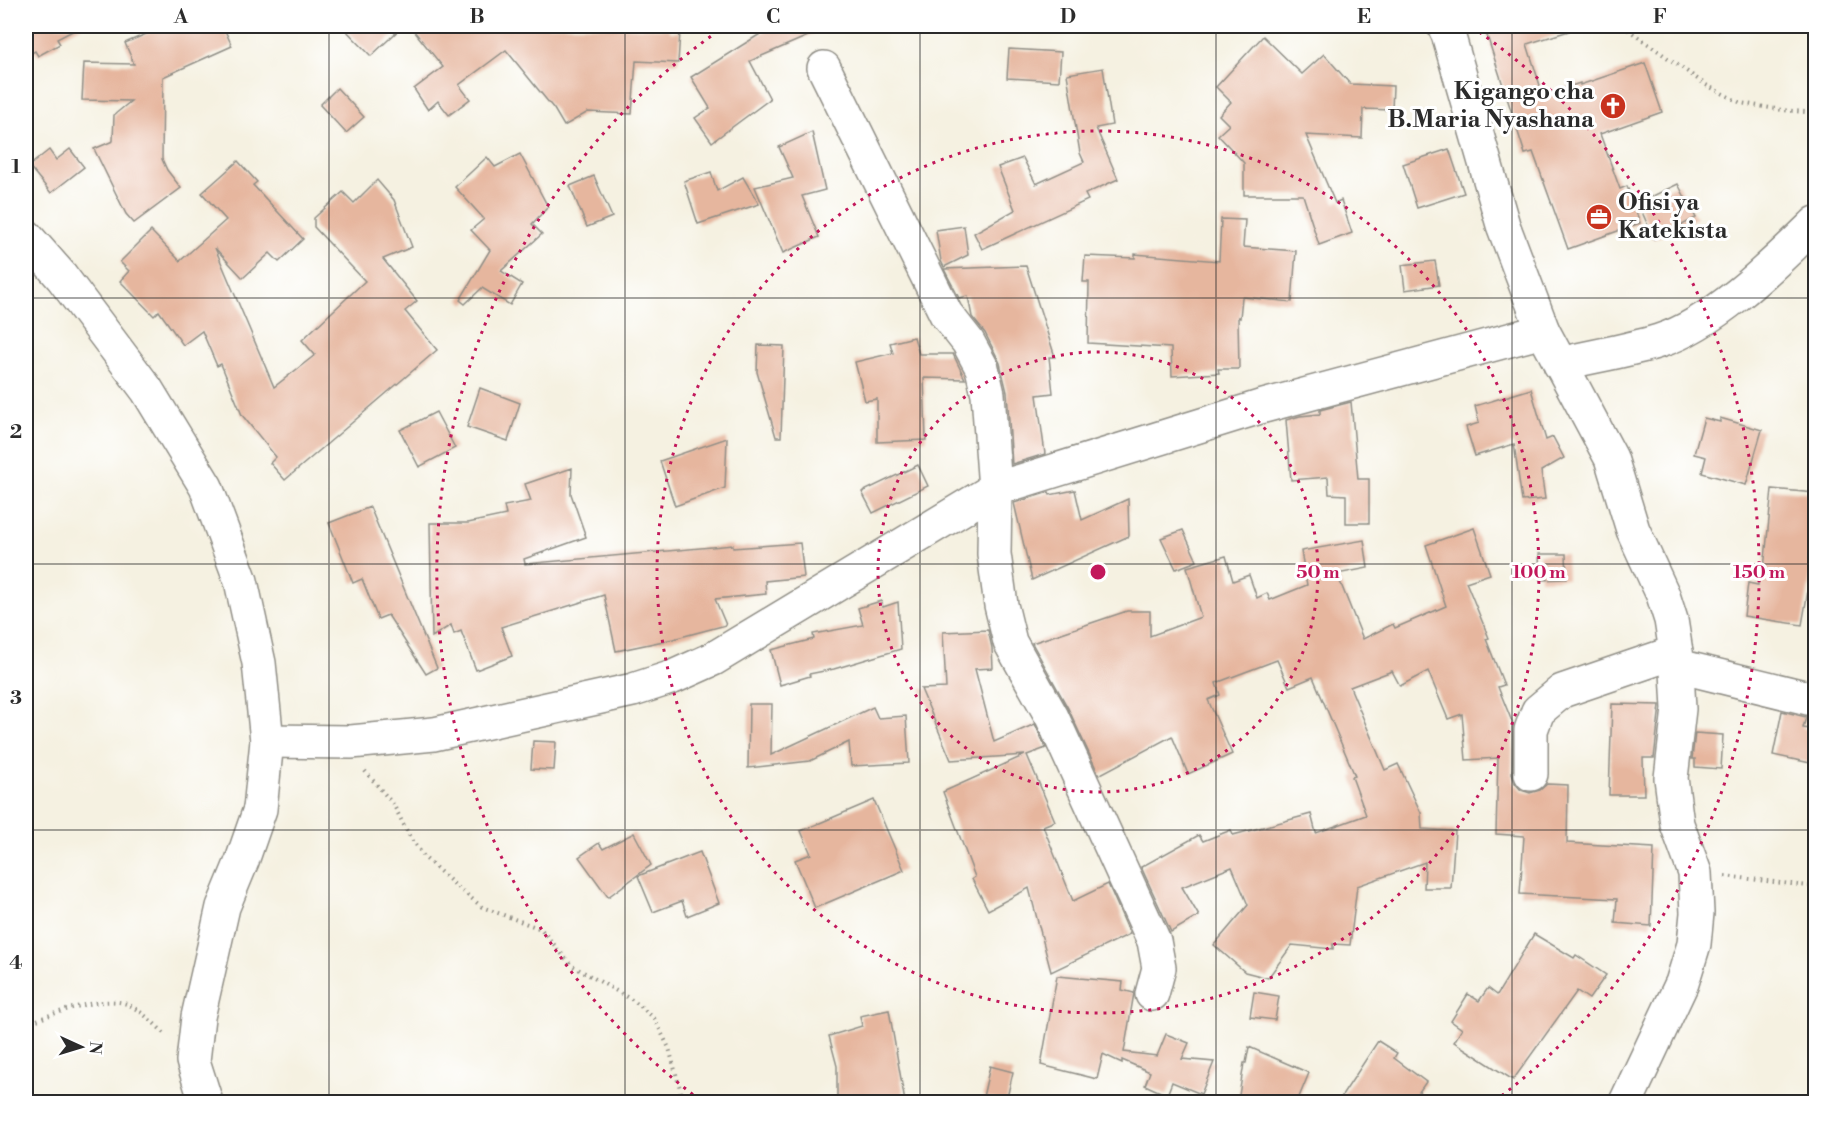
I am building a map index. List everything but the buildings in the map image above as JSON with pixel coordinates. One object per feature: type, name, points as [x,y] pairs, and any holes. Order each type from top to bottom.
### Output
[{"type":"street","points":[[1444,26],[1503,225],[1543,332],[1611,459],[1633,530],[1663,595],[1671,620],[1677,659],[1678,709],[1671,778],[1677,824],[1695,873],[1694,944],[1682,983],[1626,1102]]},
{"type":"street","points":[[824,68],[946,314],[968,342],[982,368],[988,394],[994,489],[994,554],[1001,605],[1010,642],[1052,717],[1154,941],[1159,968],[1152,994]]},
{"type":"street","points":[[1560,364],[1660,341],[1704,321],[1815,223]]},
{"type":"street","points":[[26,236],[62,277],[147,390],[206,487],[241,581],[260,663],[267,741],[260,809],[223,907],[198,1017],[193,1061],[206,1102]]},
{"type":"street","points":[[267,741],[351,742],[434,734],[622,692],[673,677],[732,648],[994,489],[1260,407],[1543,332]]},
{"type":"street","points":[[1531,774],[1531,730],[1538,711],[1562,691],[1677,659],[1815,700]]},
{"type":"path","points":[[1623,26],[1706,85],[1740,103],[1815,113]]},
{"type":"path","points":[[331,741],[367,772],[393,804],[409,835],[425,858],[454,884],[482,907],[541,929],[571,965],[634,1001],[654,1018],[669,1048],[686,1102]]},
{"type":"path","points":[[1695,873],[1815,887]]},
{"type":"path","points":[[26,1024],[58,1012],[101,1001],[129,1004],[160,1029],[193,1061]]},
{"type":"place","name":"Kigango cha B.Maria Nyashana","points":[[1613,106]]},
{"type":"place","name":"Ofisi ya Katekista","points":[[1599,217]]}]
